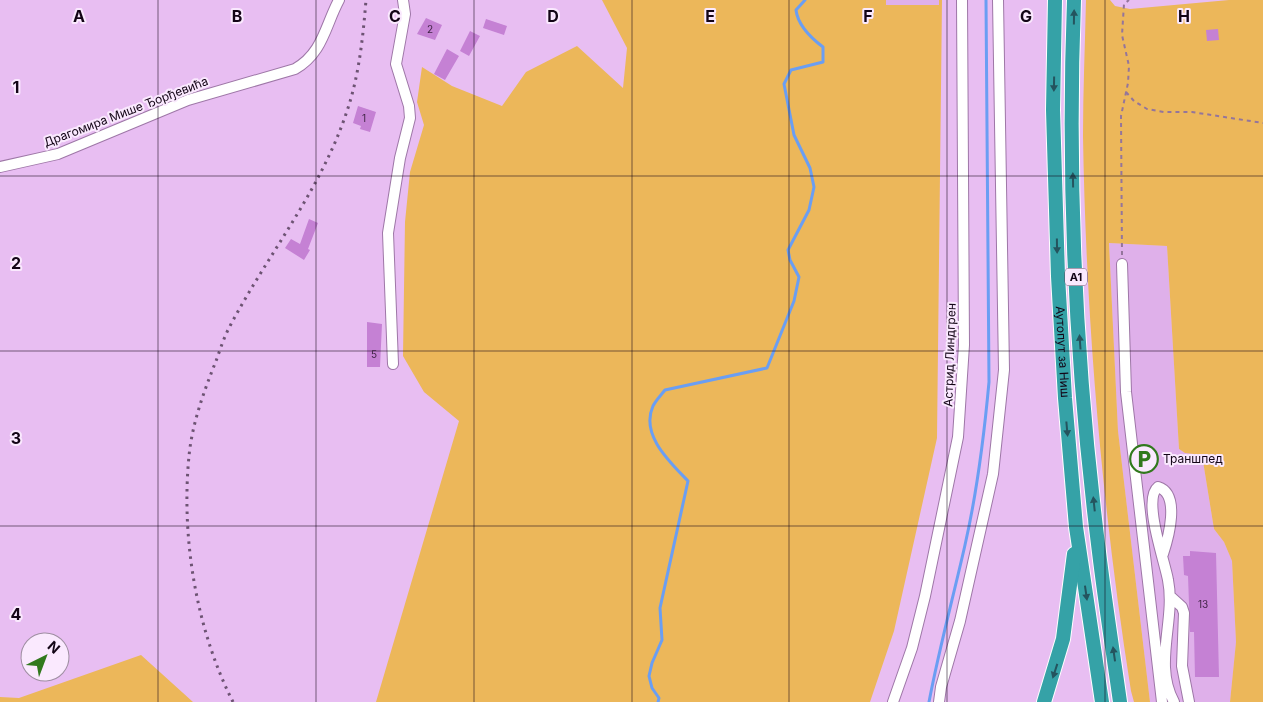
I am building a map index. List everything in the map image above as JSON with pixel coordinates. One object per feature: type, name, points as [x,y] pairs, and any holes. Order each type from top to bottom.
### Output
[{"type":"highway","name":"Аутопут за Ниш","points":[[1056,0],[1054,110],[1058,276],[1065,398],[1076,527],[1102,702]]},
{"type":"highway","name":"Аутопут за Ниш","points":[[1074,0],[1073,228],[1083,393],[1099,552],[1120,702]]},
{"type":"highway","points":[[1044,702],[1064,639],[1074,564],[1076,527]]},
{"type":"street","name":"Драгомира Мише Ђорђевића","points":[[0,167],[58,154],[183,101],[295,69],[304,64],[318,50],[339,0]]},
{"type":"street","points":[[393,364],[388,233],[400,158],[410,118],[409,106],[396,64],[404,14],[402,0]]},
{"type":"street","name":"Астрид Линдгрен","points":[[893,702],[912,648],[925,596],[947,498],[959,430],[964,344],[962,0]]},
{"type":"street","points":[[939,702],[941,687],[960,621],[993,474],[1004,370],[998,0]]},
{"type":"street","points":[[1122,264],[1126,392],[1162,702]]},
{"type":"street","points":[[1163,554],[1171,528],[1171,516],[1166,491],[1158,487],[1152,498],[1152,514],[1163,554],[1170,597],[1165,669],[1174,702]]},
{"type":"street","points":[[1170,597],[1182,607],[1184,613],[1182,666],[1189,702]]},
{"type":"path","points":[[1122,264],[1121,116],[1129,66],[1122,35],[1122,13],[1124,4],[1129,0]]},
{"type":"path","points":[[1126,92],[1134,102],[1147,109],[1164,112],[1192,112],[1263,123]]},
{"type":"shaded area","points":[[602,0],[886,0],[886,5],[939,5],[939,0],[942,0],[937,438],[894,631],[870,702],[376,702],[459,421],[424,392],[403,356],[405,222],[410,172],[424,125],[417,102],[422,67],[452,86],[502,106],[526,72],[577,46],[623,88],[627,48]]},
{"type":"shaded area","points":[[886,0],[939,0],[939,5],[886,5]]},
{"type":"shaded area","points":[[1086,0],[1110,0],[1115,6],[1130,9],[1229,0],[1263,0],[1263,702],[1230,702],[1236,642],[1232,561],[1224,542],[1214,529],[1202,455],[1185,453],[1179,449],[1167,246],[1109,243],[1118,431],[1150,702],[1134,702],[1131,691],[1104,484],[1092,345],[1083,136]]},
{"type":"shaded area","points":[[1109,243],[1167,246],[1179,449],[1185,453],[1202,455],[1214,529],[1224,542],[1232,561],[1236,642],[1230,702],[1150,702],[1118,431]]},
{"type":"shaded area","points":[[141,655],[193,702],[0,702],[0,697],[19,698],[64,682],[70,682],[70,680]]},
{"type":"building","points":[[426,18],[442,25],[435,40],[417,34]]},
{"type":"building","points":[[486,19],[507,26],[504,35],[483,28]]},
{"type":"building","points":[[1218,29],[1219,40],[1207,41],[1206,30]]},
{"type":"building","points":[[470,31],[480,36],[469,56],[460,51]]},
{"type":"building","points":[[447,49],[459,56],[445,80],[434,74]]},
{"type":"building","points":[[358,106],[376,112],[370,132],[360,129],[361,126],[353,123]]},
{"type":"building","points":[[309,219],[318,223],[308,249],[310,250],[304,260],[285,248],[291,239],[300,244]]},
{"type":"building","points":[[367,322],[382,324],[380,367],[367,367]]},
{"type":"building","points":[[1190,551],[1216,553],[1219,677],[1195,677],[1194,632],[1190,632],[1188,576],[1184,575],[1183,556],[1190,556]]},
{"type":"waterway","points":[[658,702],[659,698],[652,688],[649,676],[652,663],[662,640],[660,608],[688,481],[659,447],[650,427],[650,417],[654,404],[665,390],[767,368],[794,301],[799,277],[790,260],[788,250],[809,210],[814,187],[810,168],[794,135],[784,84],[791,70],[823,62],[823,47],[806,31],[797,16],[796,10],[805,0]]},
{"type":"waterway","points":[[929,702],[973,505],[989,382],[986,0]]},
{"type":"railway","points":[[233,702],[209,644],[194,582],[187,518],[189,456],[193,432],[203,396],[228,330],[309,195],[336,140],[355,84],[366,0]]},
{"type":"place","name":"Траншпед","points":[[1144,459]]}]
